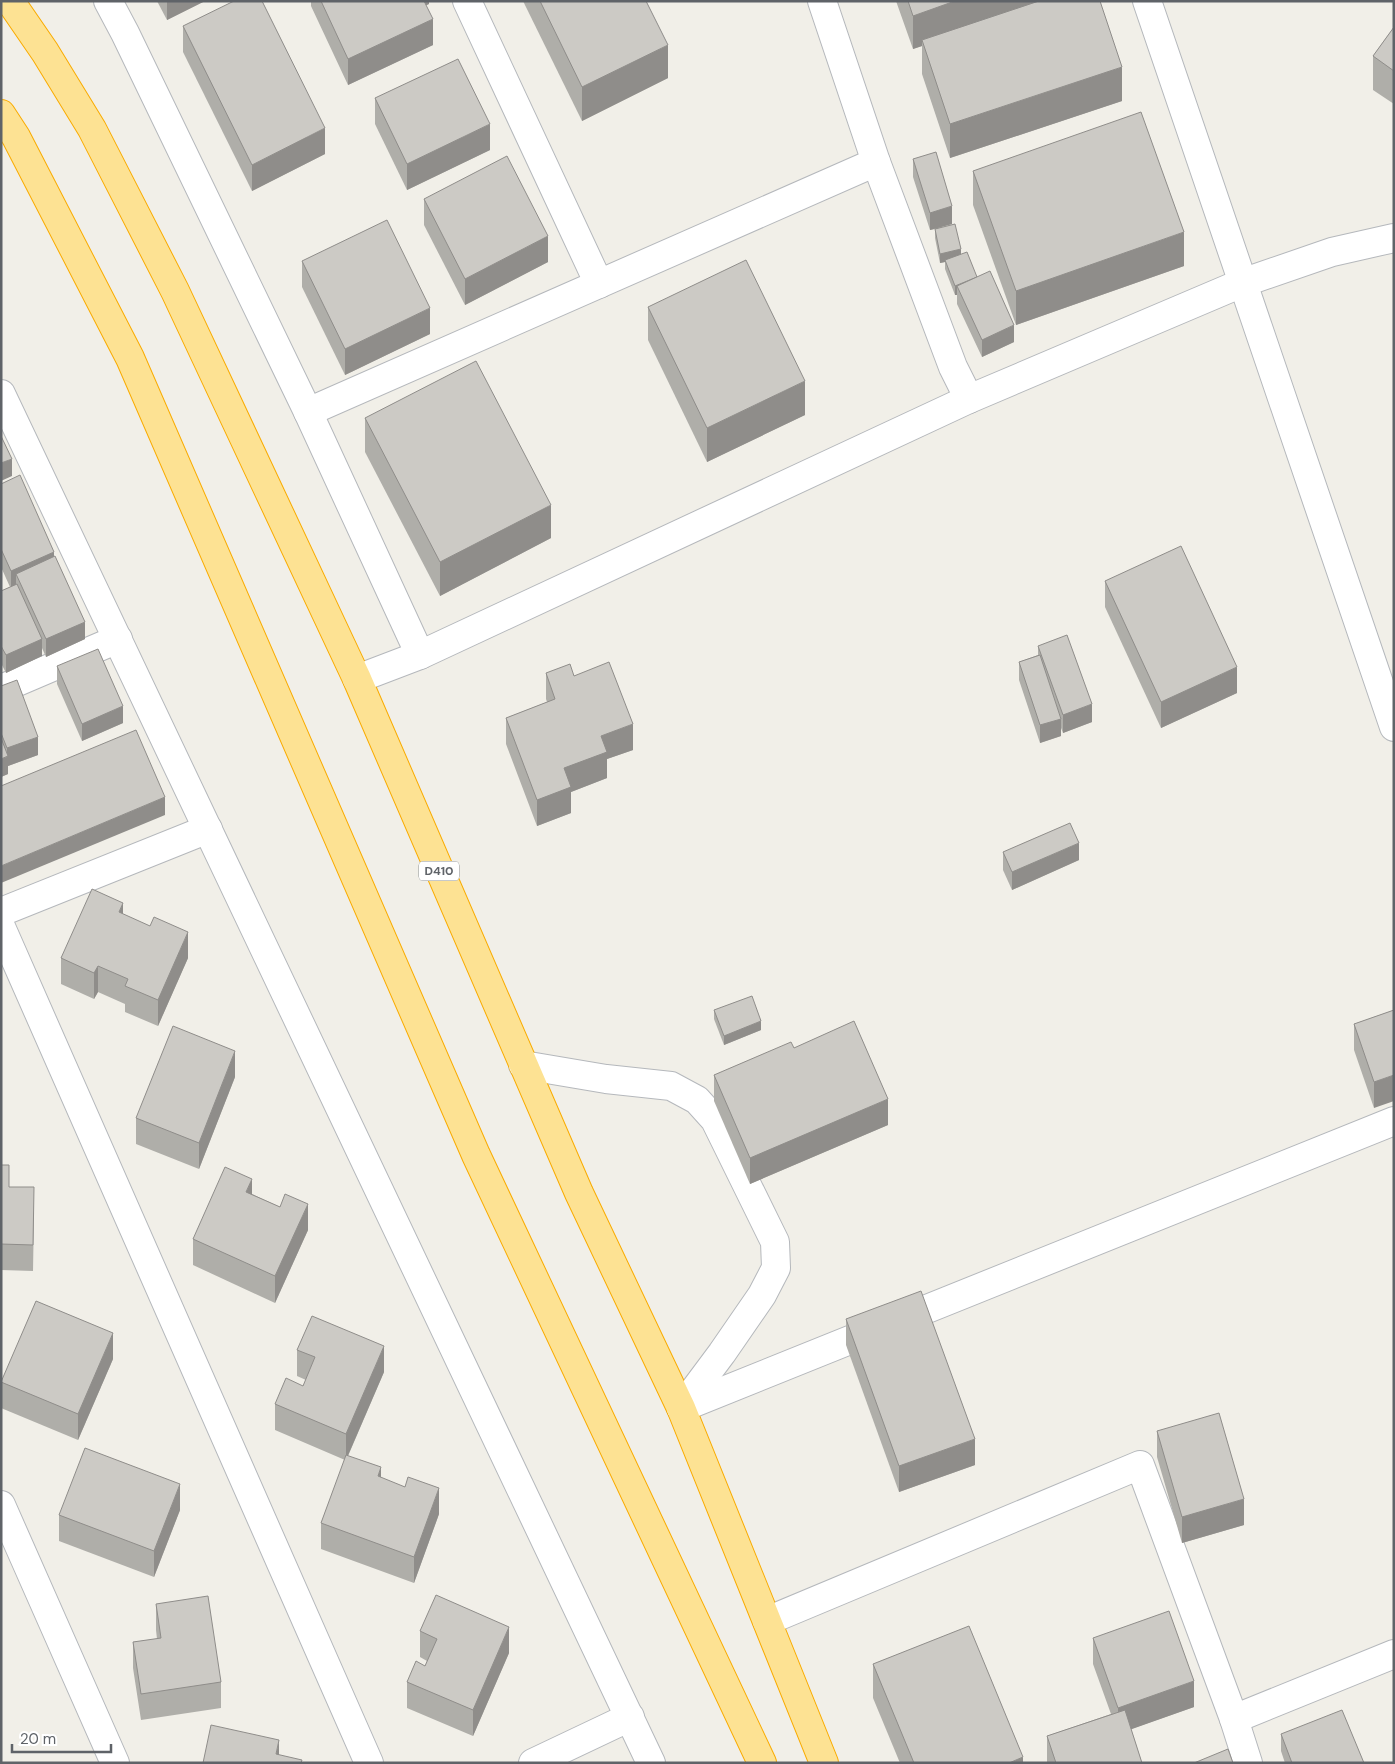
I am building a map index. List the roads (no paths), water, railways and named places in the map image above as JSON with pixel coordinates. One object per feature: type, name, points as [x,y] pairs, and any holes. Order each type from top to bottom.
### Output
[{"type":"highway","name":"D410","points":[[10,1],[45,52],[92,129],[175,290],[358,680],[579,1193],[681,1408],[824,1763]]},
{"type":"highway","points":[[1,114],[16,137],[130,358],[476,1155],[762,1763]]},
{"type":"street","points":[[108,1],[308,412],[420,655]]},
{"type":"street","points":[[467,1],[599,284]]},
{"type":"street","points":[[822,1],[876,162],[953,367],[969,399]]},
{"type":"street","points":[[1147,1],[1394,727]]},
{"type":"street","points":[[308,412],[876,162]]},
{"type":"street","points":[[358,680],[420,655],[969,399],[1242,283],[1332,252],[1394,238]]},
{"type":"street","points":[[1,394],[29,484],[118,638],[651,1763]]},
{"type":"street","points":[[1,689],[118,638]]},
{"type":"street","points":[[1,912],[208,829]]},
{"type":"street","points":[[1,927],[369,1763]]},
{"type":"street","points":[[523,1065],[606,1079],[671,1086],[697,1100],[715,1120],[775,1242],[776,1268],[762,1295],[681,1408]]},
{"type":"street","points":[[681,1408],[1394,1121]]},
{"type":"street","points":[[767,1621],[1140,1466],[1234,1719],[1248,1763]]},
{"type":"street","points":[[1,1505],[115,1763]]},
{"type":"street","points":[[1234,1719],[1394,1654]]},
{"type":"street","points":[[533,1763],[630,1717]]}]
